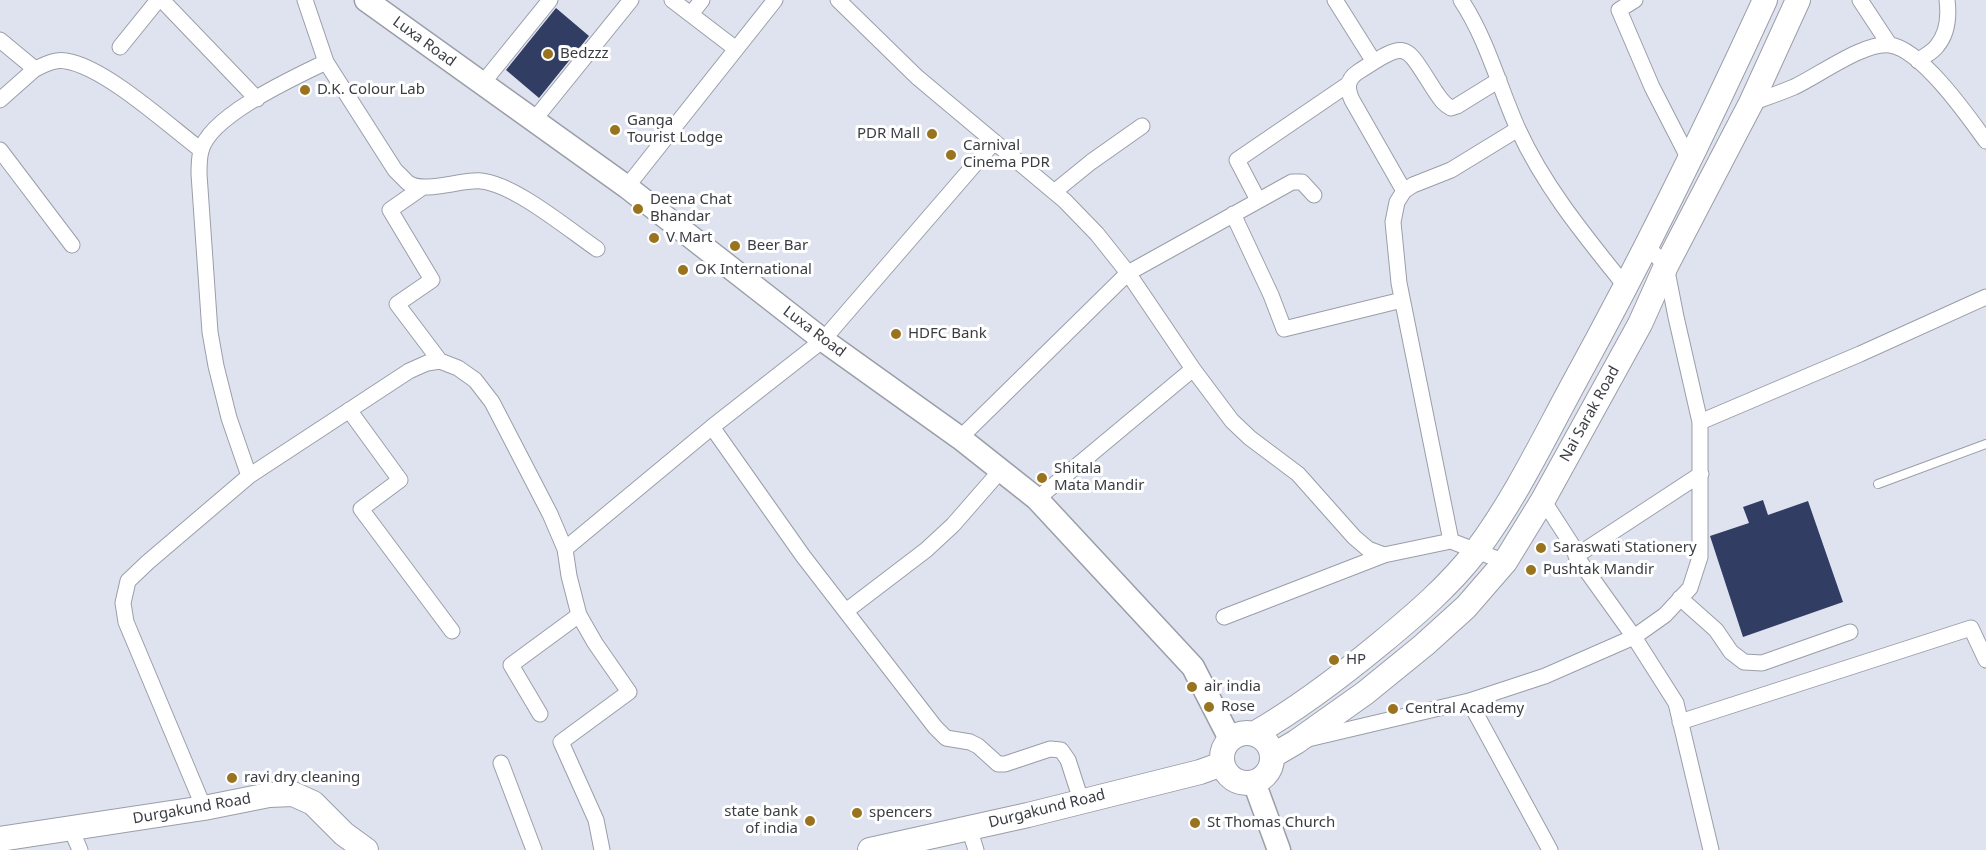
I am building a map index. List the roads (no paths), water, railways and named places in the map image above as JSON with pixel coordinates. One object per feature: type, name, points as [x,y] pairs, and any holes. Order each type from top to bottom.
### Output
[{"type":"main road","name":"Nai Sarak Road","points":[[1250,732],[1345,673],[1402,626],[1443,588],[1476,551],[1517,486],[1626,287],[1724,91],[1765,0]]},
{"type":"main road","name":"Nai Sarak Road","points":[[1284,749],[1365,693],[1424,645],[1466,607],[1505,562],[1543,500],[1640,324],[1666,266],[1751,103],[1798,0]]},
{"type":"main road","points":[[1250,732],[1284,749],[1262,779],[1254,782],[1238,782],[1225,772],[1222,764],[1222,750],[1250,732]]},
{"type":"main road","name":"Durgakund Road","points":[[870,850],[972,839],[1028,815],[1200,772],[1222,764]]},
{"type":"main road","name":"Durgakund Road","points":[[0,839],[75,839],[204,808],[269,795],[293,794],[313,803],[356,847]]},
{"type":"street","points":[[120,47],[160,0],[257,99]]},
{"type":"street","points":[[305,0],[326,62],[395,170],[410,184],[423,187],[463,181],[482,181],[499,185],[597,249]]},
{"type":"street","name":"Luxa Road","points":[[366,0],[537,116],[627,187],[964,434],[1001,470],[1042,495],[1193,667],[1216,712],[1250,732]]},
{"type":"street","points":[[382,0],[486,80],[550,0]]},
{"type":"street","points":[[631,0],[537,116],[633,179],[827,335]]},
{"type":"street","points":[[672,0],[736,49]]},
{"type":"street","points":[[691,14],[702,0]]},
{"type":"street","points":[[633,179],[775,0]]},
{"type":"street","points":[[838,0],[917,77],[1065,201],[1097,234],[1128,273],[1192,369],[1232,421],[1250,438],[1298,474],[1361,543],[1368,549],[1384,555]]},
{"type":"street","points":[[1335,0],[1374,62]]},
{"type":"street","points":[[1635,0],[1619,10],[1652,87],[1689,159]]},
{"type":"street","points":[[1860,0],[1881,45]]},
{"type":"street","points":[[1918,61],[1937,46],[1945,32],[1949,17],[1947,0]]},
{"type":"street","points":[[1466,2],[1518,129],[1544,179],[1582,233],[1626,287]]},
{"type":"street","points":[[0,40],[35,69]]},
{"type":"street","points":[[1751,103],[1794,87],[1881,45],[1906,49],[1938,80],[1986,141]]},
{"type":"street","points":[[1258,200],[1237,160],[1347,85],[1355,74],[1396,50],[1407,51],[1413,56],[1441,101],[1451,108],[1499,80]]},
{"type":"street","points":[[0,100],[35,69],[55,61],[66,61],[99,73],[201,150]]},
{"type":"street","points":[[249,476],[229,418],[210,332],[199,174],[201,150],[213,129],[233,113],[326,62]]},
{"type":"street","points":[[1347,85],[1352,100],[1404,191]]},
{"type":"street","points":[[1054,192],[1099,156],[1142,126]]},
{"type":"street","points":[[1451,541],[1402,300],[1393,222],[1397,202],[1404,191],[1413,185],[1451,170],[1518,129]]},
{"type":"street","points":[[565,549],[827,335],[994,142]]},
{"type":"street","points":[[0,150],[72,245]]},
{"type":"street","points":[[1250,732],[1207,666],[1042,495],[964,434],[1128,273],[1292,182],[1302,182],[1314,195]]},
{"type":"street","points":[[423,187],[390,210],[432,280],[397,304],[440,361]]},
{"type":"street","points":[[1233,214],[1271,295],[1284,329],[1402,300]]},
{"type":"street","points":[[1284,749],[1469,701],[1545,676],[1634,637],[1665,615],[1690,588],[1700,557],[1700,422],[1666,266],[1646,245]]},
{"type":"street","points":[[1700,422],[1986,297]]},
{"type":"street","points":[[204,808],[126,622],[123,603],[128,581],[148,561],[249,476],[409,371],[427,363],[440,361],[458,368],[475,380],[492,402],[550,514],[565,549],[579,615],[629,693],[561,742],[596,820],[602,850]]},
{"type":"street","points":[[1042,495],[1192,369]]},
{"type":"street","points":[[349,410],[400,480],[362,509],[452,631]]},
{"type":"street","points":[[712,427],[803,556],[935,727],[946,738],[970,742],[998,764],[1005,764],[1050,749],[1061,750],[1068,759],[1081,801]]},
{"type":"street","points":[[846,611],[926,550],[953,525],[1001,470]]},
{"type":"street","points":[[1576,556],[1701,474]]},
{"type":"street","points":[[1543,500],[1574,548],[1576,556],[1634,637],[1676,703],[1711,850]]},
{"type":"street","points":[[1224,617],[1384,555],[1451,541],[1505,562]]},
{"type":"street","points":[[1680,598],[1716,630],[1731,652],[1744,662],[1762,663],[1850,632]]},
{"type":"street","points":[[540,714],[511,665],[579,615]]},
{"type":"street","points":[[1680,722],[1971,628],[1986,660]]},
{"type":"street","points":[[1469,701],[1550,850]]},
{"type":"street","points":[[501,763],[534,850]]},
{"type":"street","points":[[1254,782],[1276,849]]},
{"type":"lane","points":[[1878,484],[1986,444]]},
{"type":"place","name":"Bedzzz","points":[[548,54]]},
{"type":"place","name":"D.K. Colour Lab","points":[[305,90]]},
{"type":"place","name":"Ganga Tourist Lodge","points":[[615,130]]},
{"type":"place","name":"PDR Mall","points":[[932,134]]},
{"type":"place","name":"Carnival Cinema PDR","points":[[951,155]]},
{"type":"place","name":"Deena Chat Bhandar","points":[[638,209]]},
{"type":"place","name":"V Mart","points":[[654,238]]},
{"type":"place","name":"Beer Bar","points":[[735,246]]},
{"type":"place","name":"OK International","points":[[683,270]]},
{"type":"place","name":"HDFC Bank","points":[[896,334]]},
{"type":"place","name":"Shitala Mata Mandir","points":[[1042,478]]},
{"type":"place","name":"Saraswati Stationery","points":[[1541,548]]},
{"type":"place","name":"Pushtak Mandir","points":[[1531,570]]},
{"type":"place","name":"HP","points":[[1334,660]]},
{"type":"place","name":"air india","points":[[1192,687]]},
{"type":"place","name":"Rose","points":[[1209,707]]},
{"type":"place","name":"Central Academy","points":[[1393,709]]},
{"type":"place","name":"ravi dry cleaning","points":[[232,778]]},
{"type":"place","name":"spencers","points":[[857,813]]},
{"type":"place","name":"state bank of india","points":[[810,821]]},
{"type":"place","name":"St Thomas Church","points":[[1195,823]]}]
